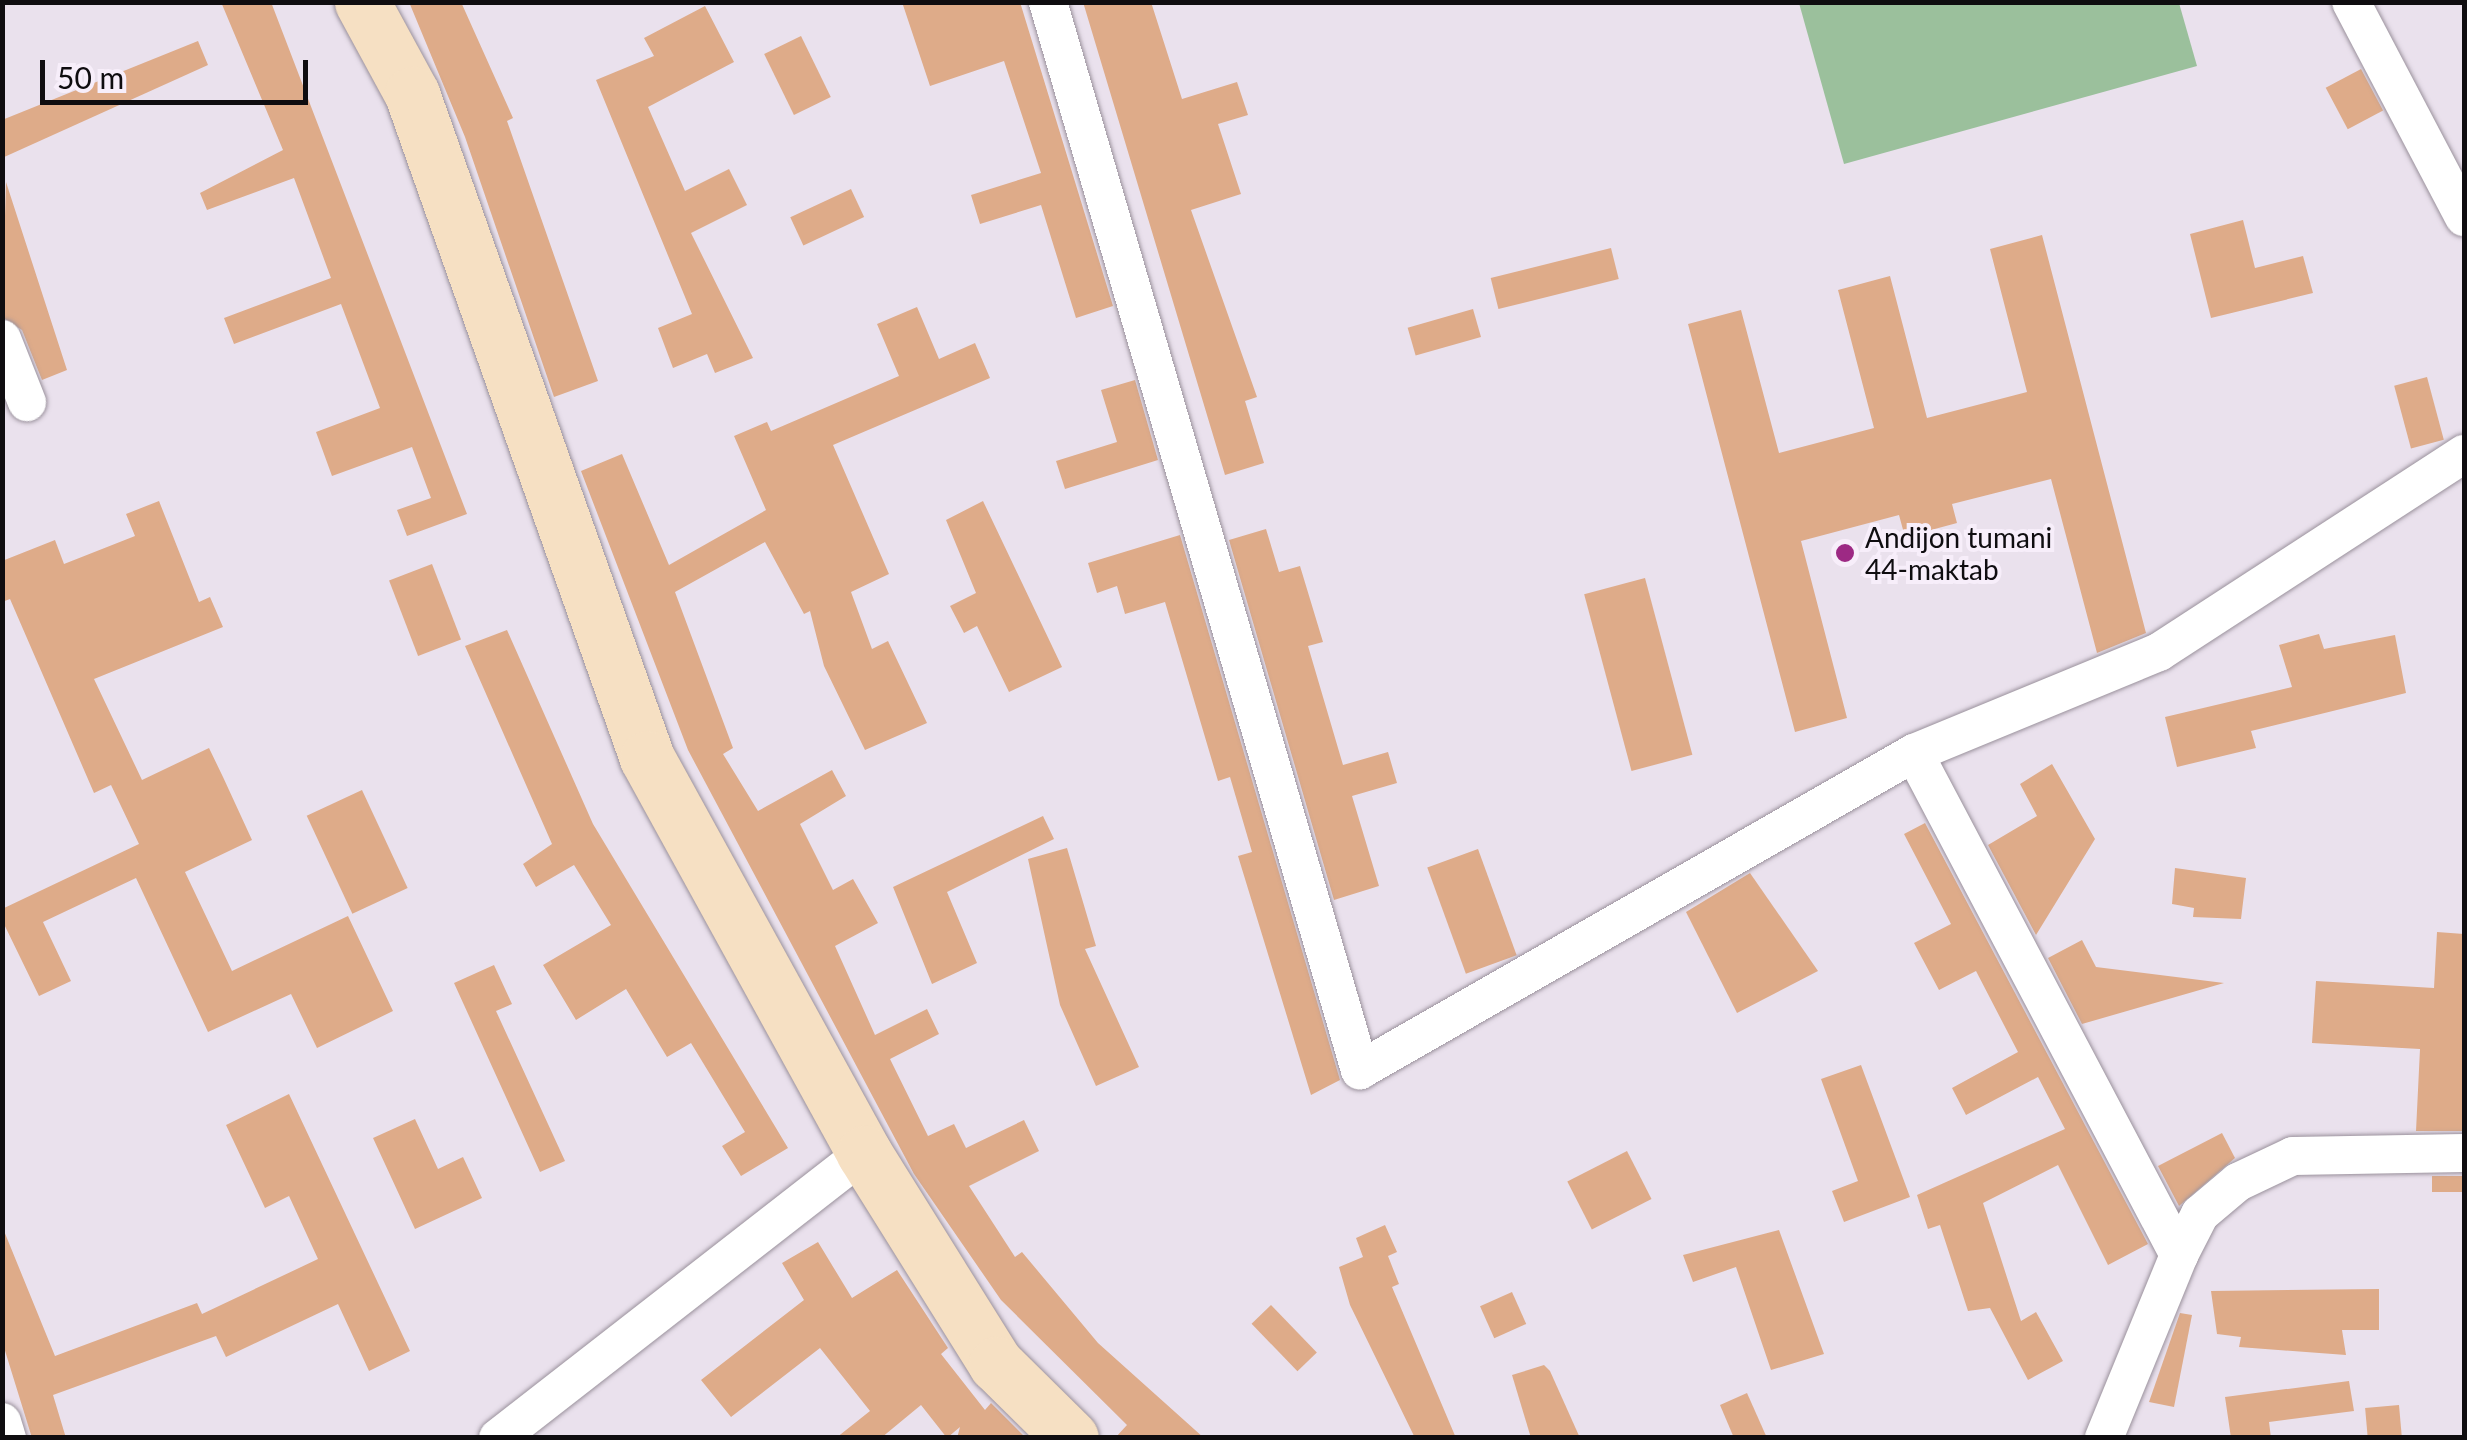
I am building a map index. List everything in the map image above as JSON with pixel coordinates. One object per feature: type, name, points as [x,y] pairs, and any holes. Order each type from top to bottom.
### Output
[{"type":"street","points":[[362,2],[412,94],[647,758],[864,1153],[996,1364],[1071,1438]]},
{"type":"street","points":[[1048,2],[1360,1070],[1914,753],[2159,652],[2464,454]]},
{"type":"street","points":[[2352,2],[2464,216]]},
{"type":"street","points":[[2,339],[27,402]]},
{"type":"street","points":[[1914,753],[2179,1255]]},
{"type":"street","points":[[2104,1438],[2179,1255],[2200,1214],[2238,1182],[2293,1156],[2464,1152]]},
{"type":"street","points":[[498,1438],[864,1153]]},
{"type":"street","points":[[2,1422],[7,1438]]},
{"type":"green space","points":[[1799,3],[2179,3],[2197,66],[1844,164]]},
{"type":"building","points":[[221,2],[271,2],[467,514],[407,536],[397,510],[431,498],[412,447],[332,476],[316,432],[380,408],[341,304],[234,344],[224,318],[331,278],[294,178],[207,210],[200,193],[283,150]]},
{"type":"building","points":[[409,2],[461,2],[513,118],[507,121],[598,381],[554,397],[465,137]]},
{"type":"building","points":[[902,2],[1020,2],[1113,306],[1076,318],[1041,205],[980,224],[971,195],[1041,173],[1004,61],[930,86]]},
{"type":"building","points":[[1083,2],[1151,2],[1182,99],[1237,82],[1248,115],[1218,124],[1241,194],[1191,210],[1257,397],[1245,401],[1264,463],[1225,475]]},
{"type":"building","points":[[705,6],[734,62],[648,107],[685,191],[729,169],[747,205],[691,233],[753,358],[715,373],[707,354],[673,368],[658,328],[692,314],[596,80],[654,56],[644,38]]},
{"type":"building","points":[[801,36],[831,97],[794,115],[764,54]]},
{"type":"building","points":[[198,41],[208,65],[2,158],[2,120]]},
{"type":"building","points":[[2361,69],[2383,110],[2348,129],[2326,88]]},
{"type":"building","points":[[6,182],[67,370],[42,380],[22,330],[2,317]]},
{"type":"building","points":[[851,189],[864,217],[803,245],[790,217]]},
{"type":"building","points":[[2243,220],[2255,268],[2303,256],[2313,293],[2211,318],[2190,234]]},
{"type":"building","points":[[2042,235],[2146,633],[2097,653],[2051,479],[1952,504],[1957,523],[1905,537],[1899,515],[1801,541],[1847,718],[1795,732],[1688,324],[1741,310],[1779,453],[1874,428],[1838,290],[1890,276],[1927,418],[2027,392],[1990,249]]},
{"type":"building","points":[[1611,248],[1619,279],[1498,309],[1491,278]]},
{"type":"building","points":[[917,307],[939,359],[975,343],[990,378],[833,445],[889,574],[851,592],[872,649],[888,641],[927,723],[865,750],[824,666],[810,611],[804,614],[765,542],[675,592],[733,748],[723,754],[758,811],[832,770],[846,796],[800,824],[833,890],[853,879],[878,923],[835,946],[875,1035],[927,1009],[939,1034],[890,1059],[928,1136],[954,1124],[966,1148],[1024,1120],[1039,1151],[969,1186],[1015,1257],[1022,1252],[1098,1343],[1204,1438],[1115,1438],[1127,1425],[1001,1300],[914,1174],[688,750],[581,471],[622,454],[669,565],[766,510],[734,436],[767,422],[771,431],[899,376],[877,324]]},
{"type":"building","points":[[1473,309],[1481,337],[1416,356],[1408,328]]},
{"type":"building","points":[[2427,377],[2444,440],[2411,449],[2394,386]]},
{"type":"building","points":[[1135,380],[1158,460],[1065,489],[1056,461],[1117,442],[1101,390]]},
{"type":"building","points":[[159,501],[199,602],[210,597],[223,627],[94,679],[142,780],[209,748],[223,777],[252,840],[185,872],[232,971],[348,916],[393,1011],[317,1048],[291,994],[208,1032],[136,878],[43,922],[71,981],[39,996],[2,920],[2,909],[139,844],[111,785],[94,793],[10,599],[2,602],[2,561],[55,540],[64,564],[135,536],[126,514]]},
{"type":"building","points":[[983,501],[1062,667],[1009,692],[977,626],[964,633],[950,606],[976,593],[946,520]]},
{"type":"building","points":[[1266,529],[1279,572],[1300,566],[1323,642],[1308,646],[1343,765],[1388,752],[1397,783],[1352,796],[1379,886],[1334,900],[1229,540]]},
{"type":"building","points":[[1180,535],[1340,1080],[1311,1095],[1238,856],[1252,852],[1230,777],[1218,781],[1165,602],[1125,614],[1117,586],[1097,593],[1088,563]]},
{"type":"building","points":[[432,564],[461,640],[418,656],[389,580]]},
{"type":"building","points":[[1645,578],[1692,755],[1632,771],[1584,594]]},
{"type":"building","points":[[507,630],[593,824],[788,1148],[741,1176],[722,1146],[745,1132],[691,1043],[667,1057],[626,989],[576,1020],[543,965],[611,925],[574,865],[536,887],[523,864],[552,844],[465,646]]},
{"type":"building","points":[[2319,634],[2324,649],[2395,635],[2406,693],[2251,731],[2256,748],[2177,767],[2165,717],[2292,687],[2279,645]]},
{"type":"building","points":[[2052,764],[2095,839],[2036,935],[1988,845],[2037,816],[2020,784]]},
{"type":"building","points":[[362,790],[408,888],[352,914],[307,816]]},
{"type":"building","points":[[1043,816],[1054,839],[947,892],[977,963],[932,984],[893,887]]},
{"type":"building","points":[[1925,823],[2148,1244],[2108,1265],[2058,1165],[1983,1203],[2021,1321],[2036,1312],[2063,1361],[2028,1380],[1990,1308],[1968,1311],[1940,1225],[1928,1229],[1917,1195],[2065,1129],[2038,1077],[1966,1115],[1952,1088],[2018,1052],[1976,971],[1939,990],[1914,943],[1951,924],[1904,834]]},
{"type":"building","points":[[1067,848],[1096,946],[1085,949],[1139,1067],[1096,1086],[1060,1005],[1028,859]]},
{"type":"building","points":[[1478,849],[1517,955],[1466,974],[1427,867]]},
{"type":"building","points":[[2175,868],[2246,878],[2241,919],[2193,917],[2194,908],[2172,904]]},
{"type":"building","points":[[1750,873],[1818,971],[1737,1013],[1686,912]]},
{"type":"building","points":[[2437,932],[2464,934],[2464,1131],[2416,1131],[2420,1049],[2312,1043],[2316,981],[2434,988]]},
{"type":"building","points":[[2082,940],[2096,967],[2224,983],[2082,1024],[2048,958]]},
{"type":"building","points":[[494,965],[512,1004],[496,1011],[565,1161],[540,1172],[454,983]]},
{"type":"building","points":[[1861,1065],[1910,1197],[1844,1222],[1832,1191],[1858,1181],[1821,1079]]},
{"type":"building","points":[[289,1094],[410,1351],[369,1371],[338,1304],[226,1357],[216,1336],[53,1395],[66,1438],[32,1438],[2,1341],[2,1226],[55,1356],[197,1303],[202,1314],[318,1259],[289,1196],[265,1208],[226,1125]]},
{"type":"building","points":[[415,1119],[438,1169],[463,1157],[482,1198],[415,1229],[373,1138]]},
{"type":"building","points":[[2222,1133],[2235,1158],[2179,1206],[2158,1166]]},
{"type":"building","points":[[1627,1151],[1652,1199],[1592,1230],[1567,1181]]},
{"type":"building","points":[[2432,1176],[2464,1176],[2464,1192],[2432,1192]]},
{"type":"building","points":[[1385,1225],[1397,1252],[1388,1256],[1399,1284],[1392,1287],[1456,1438],[1415,1438],[1350,1305],[1339,1267],[1363,1257],[1356,1238]]},
{"type":"building","points":[[1779,1230],[1824,1354],[1771,1370],[1736,1267],[1693,1282],[1683,1255]]},
{"type":"building","points":[[818,1242],[852,1298],[897,1270],[948,1348],[941,1354],[985,1410],[991,1403],[1026,1438],[957,1438],[960,1427],[947,1438],[921,1405],[881,1438],[836,1438],[870,1411],[820,1348],[731,1417],[701,1380],[804,1300],[782,1263]]},
{"type":"building","points":[[2379,1289],[2379,1330],[2342,1330],[2346,1355],[2239,1347],[2241,1337],[2217,1334],[2211,1291]]},
{"type":"building","points":[[1512,1292],[1526,1324],[1494,1338],[1480,1306]]},
{"type":"building","points":[[1271,1305],[1317,1352],[1297,1371],[1252,1324]]},
{"type":"building","points":[[2180,1313],[2192,1315],[2174,1407],[2149,1402]]},
{"type":"building","points":[[1544,1365],[1580,1438],[1531,1438],[1512,1375]]},
{"type":"building","points":[[2349,1381],[2354,1411],[2269,1422],[2271,1438],[2231,1438],[2225,1397]]},
{"type":"building","points":[[1747,1393],[1767,1438],[1734,1438],[1720,1405]]},
{"type":"building","points":[[2399,1405],[2402,1438],[2368,1438],[2365,1408]]},
{"type":"place","name":"Andijon tumani 44-maktab","points":[[1845,553]]}]
